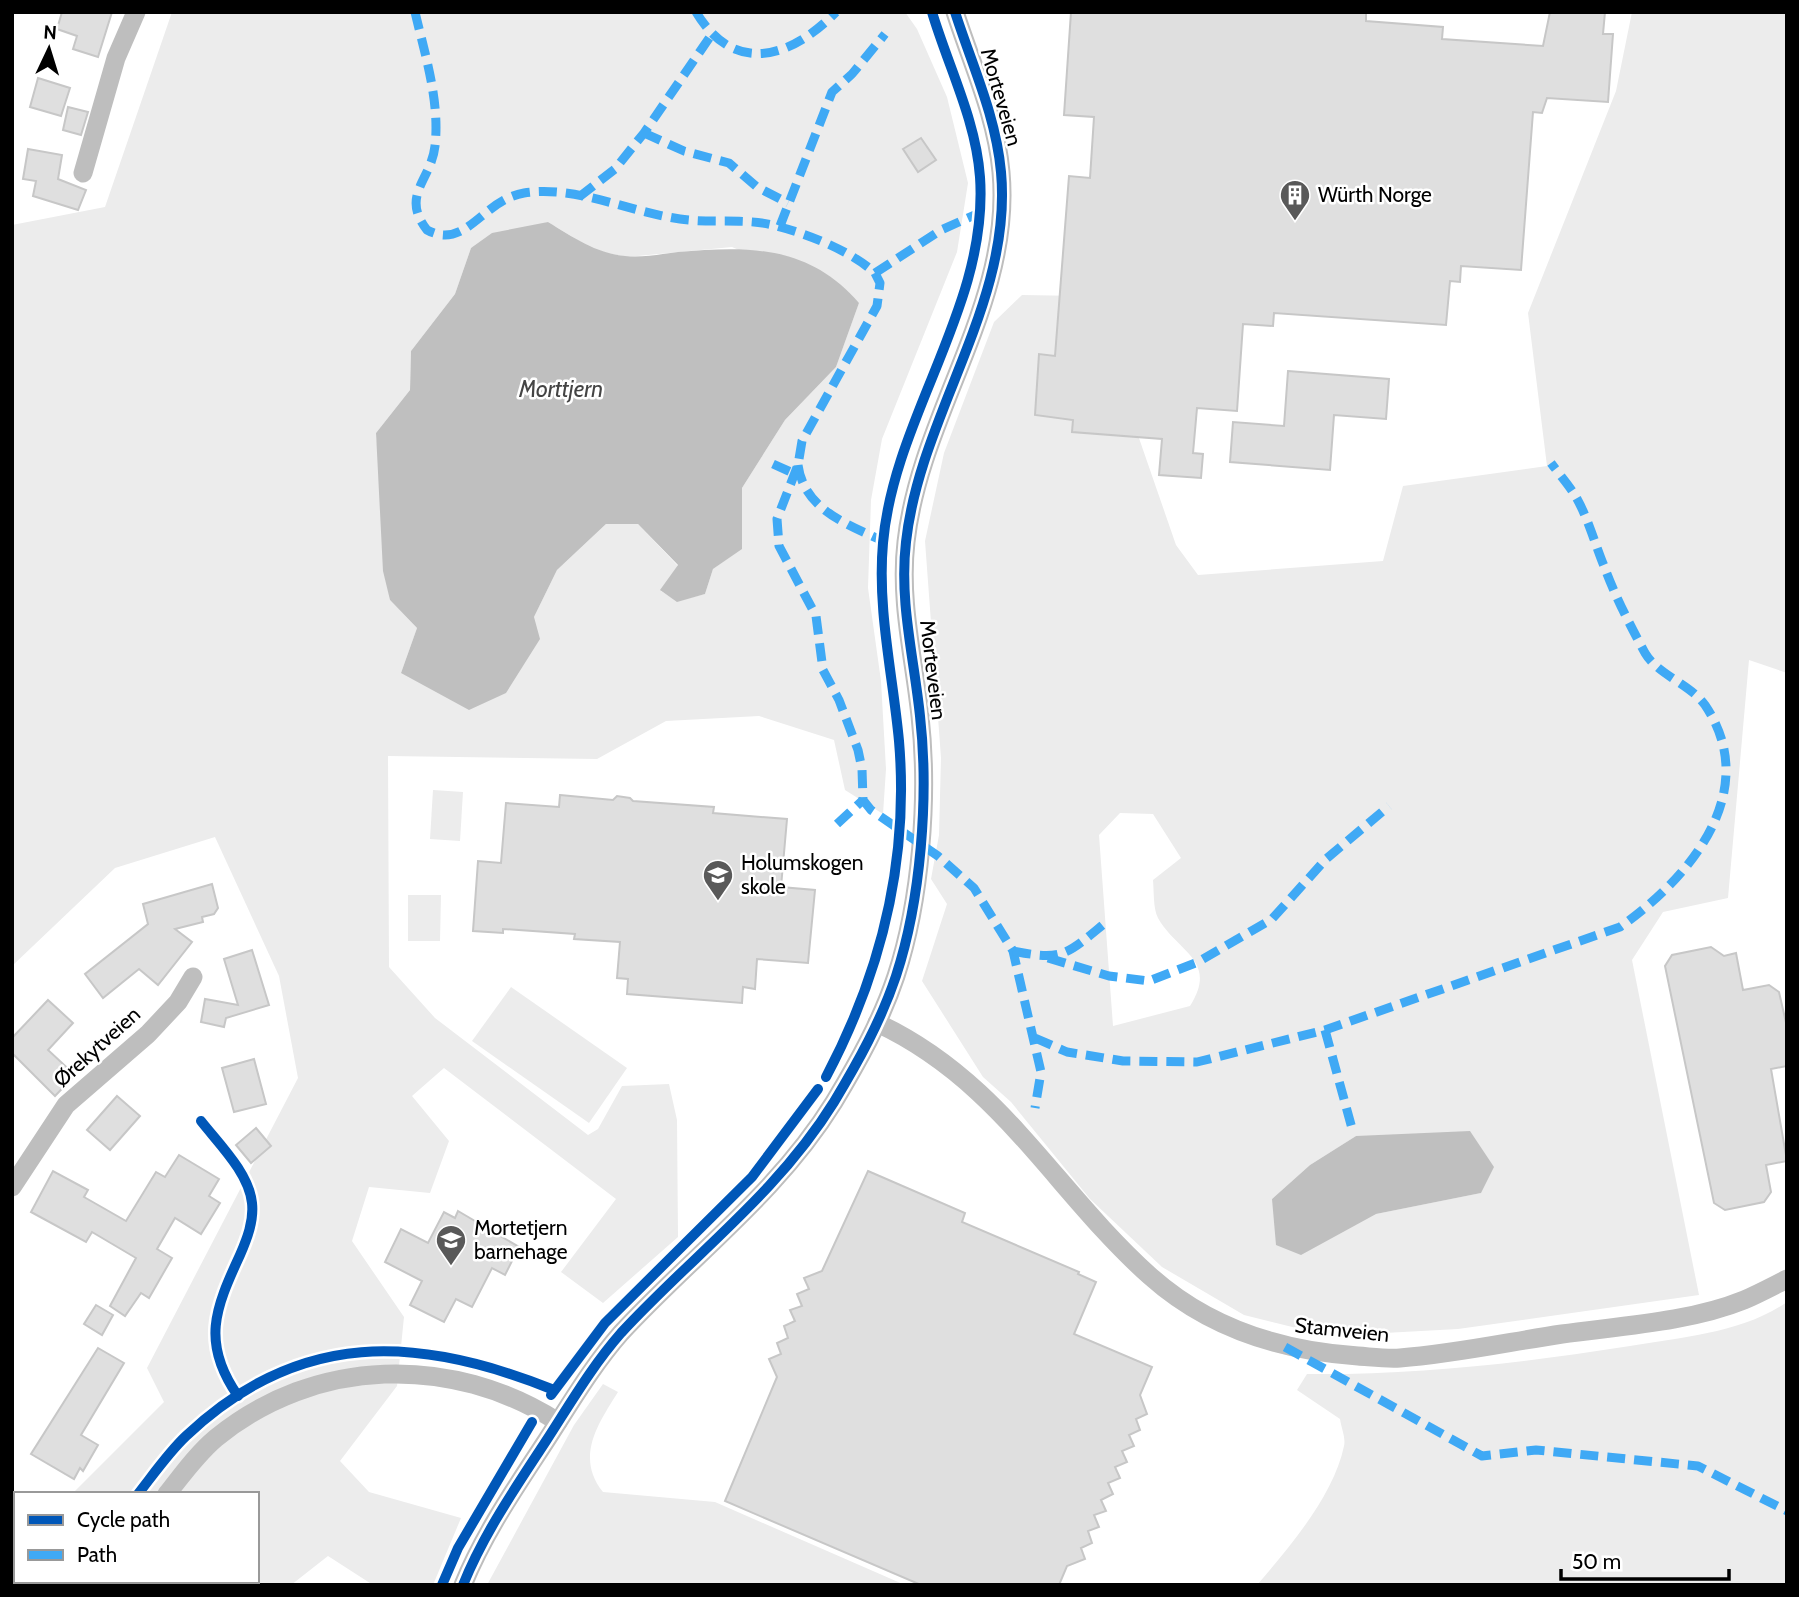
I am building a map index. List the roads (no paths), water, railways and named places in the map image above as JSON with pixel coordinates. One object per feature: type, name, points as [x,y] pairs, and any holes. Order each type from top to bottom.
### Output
[{"type":"street","points":[[83,173],[116,58],[136,12]]},
{"type":"street","name":"Morteveien","points":[[463,1585],[488,1532],[587,1377],[620,1335],[752,1207],[788,1166],[836,1098],[877,1023],[896,975],[909,924],[922,798],[923,744],[904,584],[909,516],[923,463],[989,283],[1002,213],[1002,175],[995,130],[955,12]]},
{"type":"street","name":"Ørekytveien","points":[[12,1187],[66,1105],[148,1034],[178,1002],[193,977]]},
{"type":"street","name":"Stamveien","points":[[877,1023],[914,1040],[968,1081],[1000,1112],[1112,1238],[1152,1278],[1213,1318],[1237,1330],[1285,1347],[1319,1353],[1398,1359],[1670,1319],[1742,1301],[1787,1279]]},
{"type":"street","points":[[169,1492],[214,1441],[250,1414],[298,1391],[356,1376],[404,1373],[466,1381],[523,1401],[558,1422]]},
{"type":"water","name":"Morttjern","points":[[548,222],[594,248],[625,256],[729,249],[776,254],[820,270],[840,284],[859,303],[836,367],[785,420],[742,488],[742,549],[713,569],[705,594],[677,602],[660,590],[678,565],[638,524],[606,524],[557,570],[534,617],[540,639],[506,693],[469,710],[401,673],[417,628],[390,600],[383,571],[376,433],[410,390],[411,351],[455,294],[471,248],[492,233]]},
{"type":"water","points":[[1470,1131],[1494,1167],[1481,1193],[1376,1214],[1301,1255],[1276,1245],[1272,1199],[1310,1165],[1356,1136]]},
{"type":"place","name":"Würth Norge","points":[[1295,222]]},
{"type":"place","name":"Holumskogen skole","points":[[718,902]]},
{"type":"place","name":"Mortetjern barnehage","points":[[451,1267]]}]
